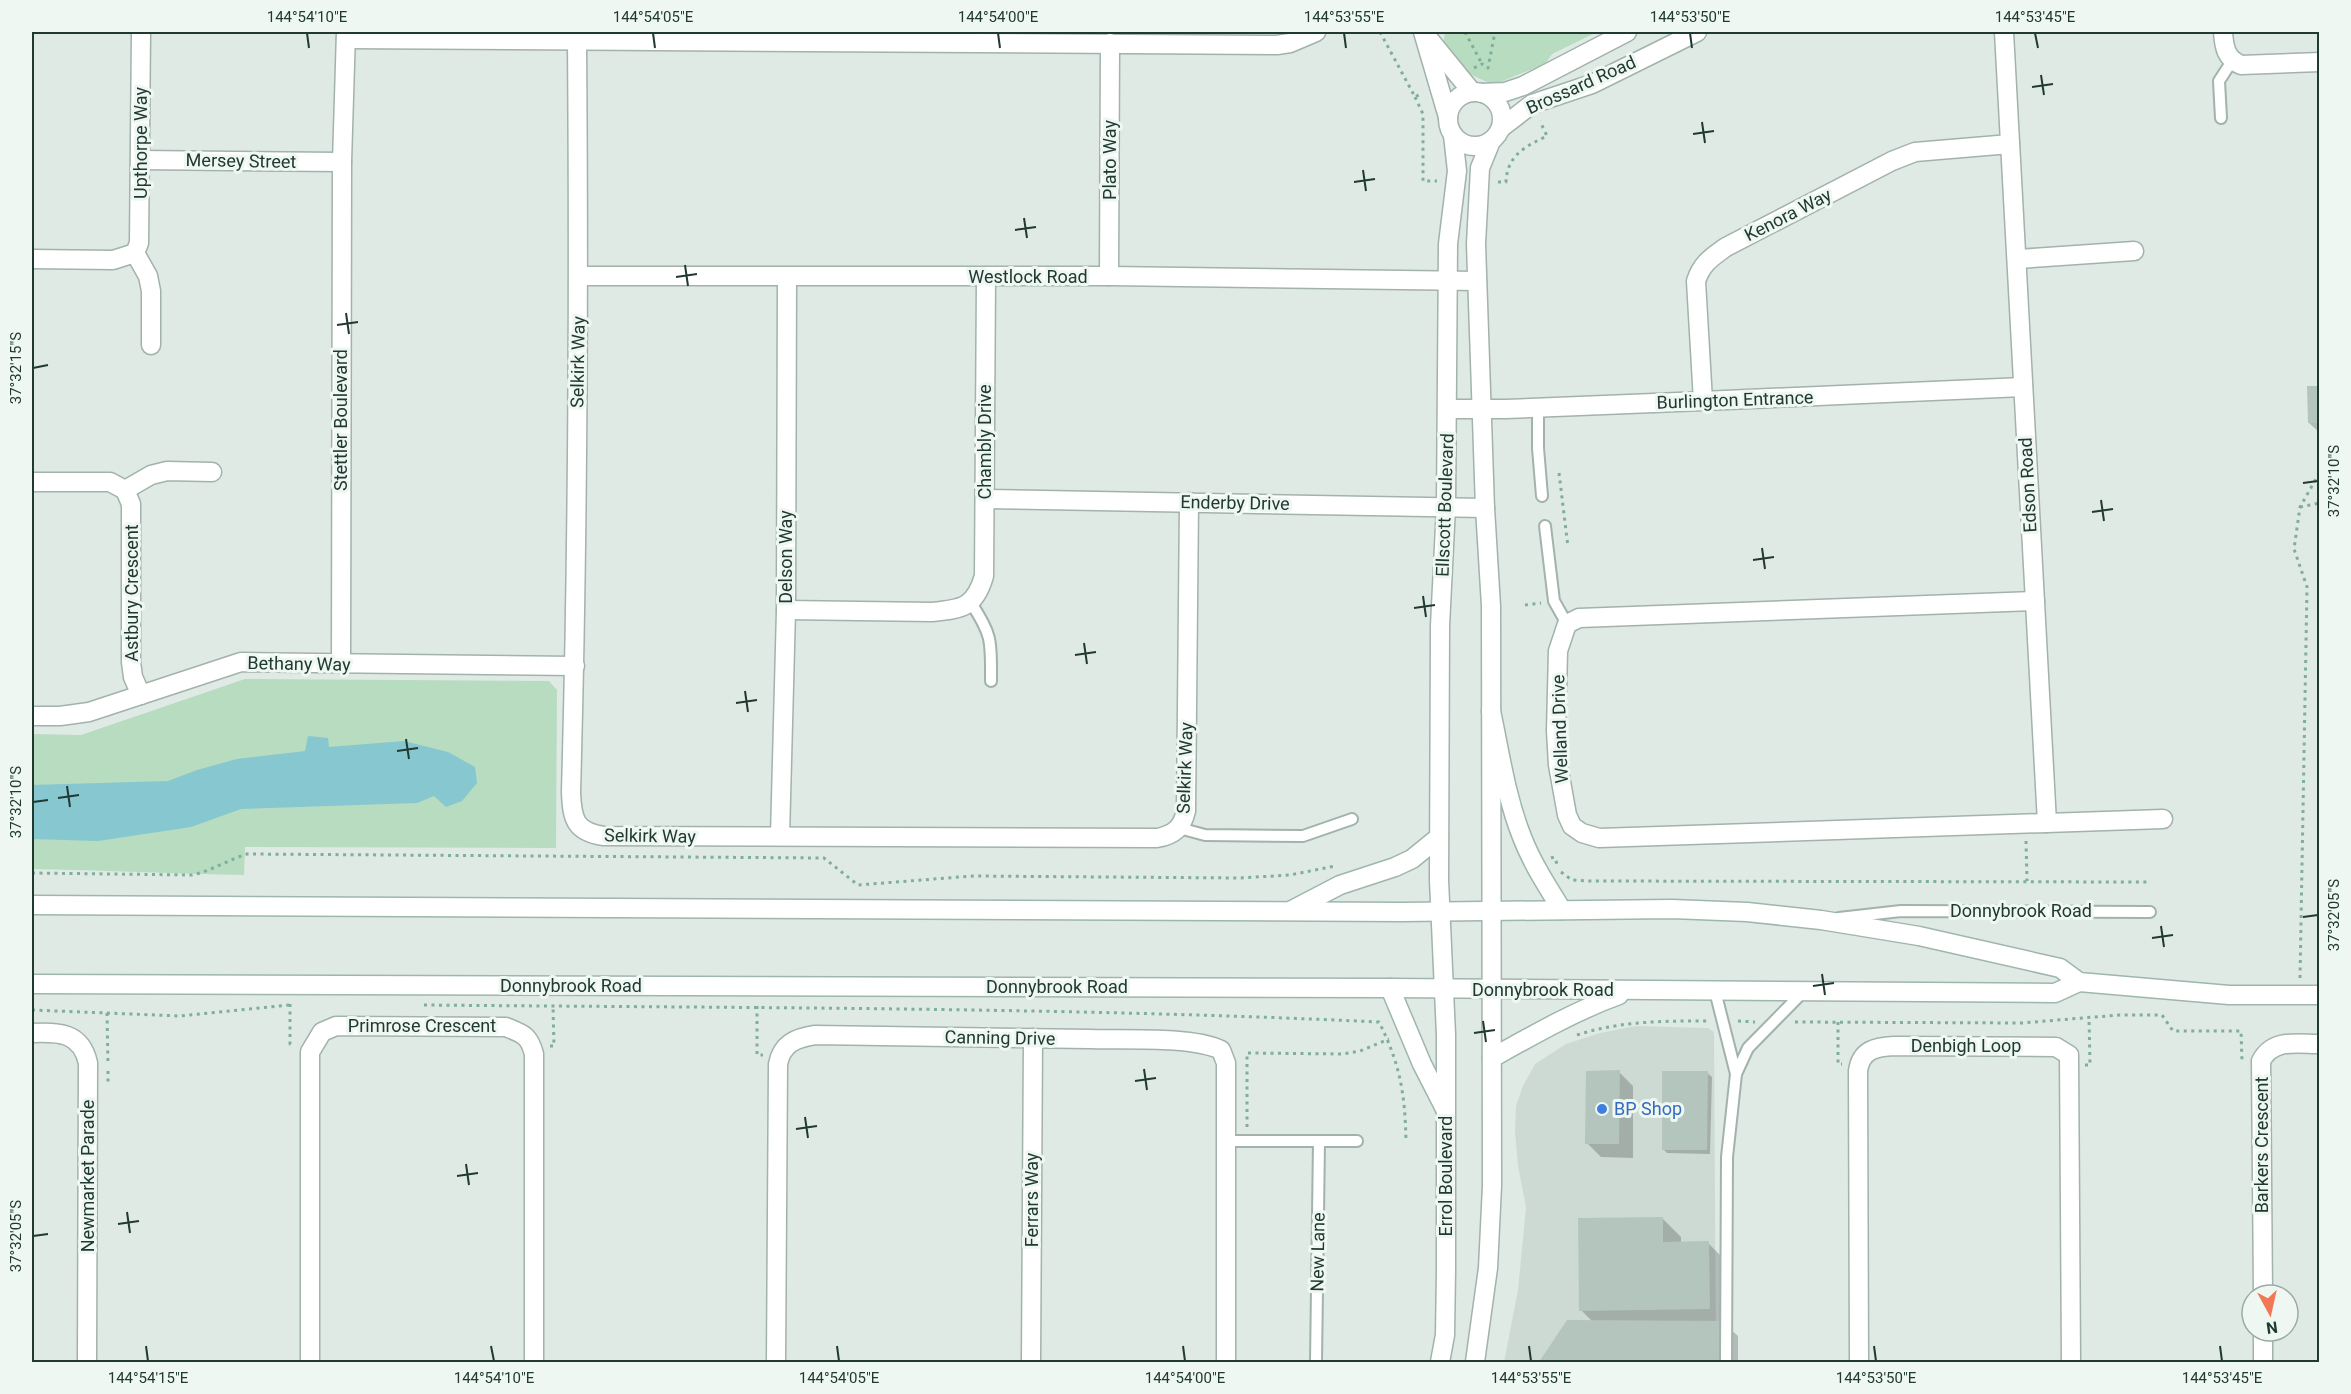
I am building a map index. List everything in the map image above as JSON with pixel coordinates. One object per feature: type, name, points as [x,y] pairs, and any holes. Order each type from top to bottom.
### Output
[{"type":"street","name":"Upthorpe Way","points":[[135,253],[141,235],[141,32]]},
{"type":"street","points":[[346,35],[578,41],[704,36],[1277,45],[1290,44],[1316,32]]},
{"type":"street","name":"Ellscott Boulevard","points":[[1423,32],[1477,92]]},
{"type":"street","name":"Ellscott Boulevard","points":[[1423,32],[1450,126],[1456,171],[1448,244],[1446,506],[1440,626],[1440,912]]},
{"type":"street","name":"Brossard Road","points":[[1477,92],[1505,92],[1523,86],[1627,32]]},
{"type":"street","name":"Brossard Road","points":[[1496,134],[1532,104],[1592,84],[1697,32]]},
{"type":"street","name":"Edson Road","points":[[2004,32],[2047,823]]},
{"type":"street","points":[[2223,32],[2227,55],[2232,61],[2252,66],[2319,62]]},
{"type":"street","name":"Stettler Boulevard","points":[[340,664],[342,162],[346,35]]},
{"type":"street","name":"Selkirk Way","points":[[578,41],[579,276],[575,666],[571,808],[580,828],[604,837],[1157,838],[1170,836],[1179,828],[1186,811],[1189,502]]},
{"type":"street","name":"Plato Way","points":[[1109,276],[1110,43]]},
{"type":"street","points":[[1477,92],[1496,102],[1502,118],[1496,134],[1483,145],[1466,145],[1450,126],[1450,108],[1456,100],[1477,92]]},
{"type":"street","name":"Ellscott Boulevard","points":[[1492,990],[1491,606],[1476,281],[1479,175],[1496,134]]},
{"type":"street","name":"Kenora Way","points":[[1702,401],[1696,281],[1700,267],[1726,247],[1892,161],[1915,152],[2010,144]]},
{"type":"street","name":"Mersey Street","points":[[140,160],[342,162]]},
{"type":"street","points":[[2018,259],[2134,251]]},
{"type":"street","points":[[32,259],[113,260],[135,253],[148,276],[151,291],[151,345]]},
{"type":"street","name":"Westlock Road","points":[[579,276],[1109,276],[1476,281]]},
{"type":"street","name":"Delson Way","points":[[780,836],[786,610],[787,277]]},
{"type":"street","name":"Chambly Drive","points":[[971,603],[979,592],[984,576],[986,277]]},
{"type":"street","name":"Burlington Entrance","points":[[1448,408],[1538,407],[2023,387]]},
{"type":"street","points":[[32,482],[110,482],[125,490],[151,475],[167,471],[212,472]]},
{"type":"street","name":"Astbury Crescent","points":[[125,490],[131,504],[131,662],[133,677],[141,695]]},
{"type":"street","name":"Enderby Drive","points":[[985,499],[1485,508]]},
{"type":"street","points":[[1567,624],[1579,618],[1597,616],[2035,601]]},
{"type":"street","points":[[786,610],[932,612],[957,610],[971,603]]},
{"type":"street","name":"Welland Drive","points":[[1567,624],[1558,651],[1558,765],[1568,815],[1572,826],[1582,833],[1599,838],[2047,823]]},
{"type":"street","name":"Bethany Way","points":[[32,716],[60,716],[89,712],[241,662],[575,666]]},
{"type":"street","points":[[1491,711],[1511,806],[1534,866],[1562,910]]},
{"type":"street","points":[[2047,823],[2163,819]]},
{"type":"street","points":[[1291,910],[1340,885],[1412,859],[1439,837]]},
{"type":"street","name":"Donnybrook Road","points":[[32,905],[1440,912],[1672,909],[1747,912],[1821,920],[1919,936],[2060,968],[2079,981],[2229,995],[2319,995]]},
{"type":"street","name":"Errol Boulevard","points":[[1440,912],[1444,990],[1446,1270],[1445,1335],[1440,1362]]},
{"type":"street","name":"Donnybrook Road","points":[[32,984],[1390,988],[2055,993],[2079,981]]},
{"type":"street","points":[[1390,988],[1422,1064],[1445,1109]]},
{"type":"street","points":[[1475,1362],[1488,1268],[1492,1186],[1492,990]]},
{"type":"street","points":[[1492,1058],[1534,1034],[1600,1002],[1632,991]]},
{"type":"street","name":"Primrose Crescent","points":[[313,1044],[322,1032],[336,1026],[507,1027],[526,1035],[532,1046]]},
{"type":"street","name":"Newmarket Parade","points":[[32,1033],[64,1034],[76,1040],[85,1050],[88,1063],[87,1362]]},
{"type":"street","name":"Canning Drive","points":[[780,1055],[788,1044],[814,1035],[1194,1042],[1221,1050],[1226,1063],[1226,1362]]},
{"type":"street","name":"Ferrars Way","points":[[1031,1362],[1032,1038]]},
{"type":"street","points":[[310,1362],[310,1052],[313,1044]]},
{"type":"street","name":"Barkers Crescent","points":[[2263,1283],[2261,1061],[2266,1052],[2275,1046],[2319,1044]]},
{"type":"street","points":[[532,1046],[534,1054],[534,1362]]},
{"type":"street","name":"Denbigh Loop","points":[[1859,1064],[1866,1052],[1877,1047],[1894,1046],[2056,1047],[2069,1056],[2071,1362]]},
{"type":"street","points":[[776,1362],[778,1064],[780,1055]]},
{"type":"street","points":[[1859,1064],[1859,1362]]},
{"type":"street","points":[[2263,1343],[2263,1362]]},
{"type":"lane","points":[[2221,118],[2219,81],[2232,61]]},
{"type":"lane","points":[[1538,407],[1538,448],[1542,496]]},
{"type":"lane","points":[[1545,526],[1554,601],[1567,624]]},
{"type":"lane","points":[[971,603],[984,622],[991,639],[991,681]]},
{"type":"lane","points":[[1179,828],[1205,835],[1303,836],[1352,819]]},
{"type":"lane","name":"Donnybrook Road","points":[[1821,920],[1901,910],[2150,912]]},
{"type":"lane","points":[[1716,991],[1736,1074]]},
{"type":"lane","points":[[1726,1362],[1727,1157],[1736,1074],[1748,1048],[1804,991]]},
{"type":"lane","points":[[1226,1141],[1357,1141]]},
{"type":"lane","name":"New Lane","points":[[1316,1362],[1319,1141]]},
{"type":"path","points":[[1465,32],[1482,64]]},
{"type":"path","points":[[1559,472],[1568,547]]},
{"type":"path","points":[[2300,994],[2307,587],[2294,549],[2300,507],[2319,472]]},
{"type":"path","points":[[2300,507],[2319,503]]},
{"type":"path","points":[[32,873],[192,875],[247,854],[824,858],[858,885],[973,876],[1239,878],[1290,874],[1337,865]]},
{"type":"path","points":[[1534,866],[1554,856],[1562,873],[1572,880],[1587,881],[2148,882]]},
{"type":"path","points":[[32,1010],[180,1016],[291,1004],[290,1044],[313,1044]]},
{"type":"path","points":[[532,1046],[554,1046],[553,1006],[757,1006],[1259,1016],[1379,1022],[1401,1077],[1405,1104],[1406,1141]]},
{"type":"path","points":[[757,1006],[757,1055],[780,1055]]},
{"type":"path","points":[[107,1013],[108,1084]]},
{"type":"path","points":[[1838,1022],[1838,1064],[1859,1064]]},
{"type":"path","points":[[1247,1141],[1247,1053],[1343,1054],[1360,1051],[1409,1031]]},
{"type":"shaded area","points":[[1636,1026],[1708,1028],[1714,1032],[1716,1362],[1504,1362],[1518,1290],[1526,1207],[1518,1166],[1515,1132],[1516,1106],[1523,1086],[1535,1064],[1566,1044],[1600,1033]]},
{"type":"green space","points":[[1445,32],[1597,32],[1552,54],[1545,64],[1500,82],[1489,83],[1461,70],[1443,44]]},
{"type":"green space","points":[[245,679],[549,681],[557,690],[556,848],[245,847],[244,875],[32,869],[32,734],[81,735]]},
{"type":"water","points":[[308,736],[328,738],[329,747],[404,741],[448,752],[475,767],[477,783],[462,801],[446,807],[434,796],[417,803],[241,809],[191,827],[98,841],[32,839],[32,785],[168,781],[237,759],[305,751]]},
{"type":"building","points":[[2307,386],[2320,386],[2320,423],[2308,423]]},
{"type":"building","points":[[1620,1070],[1619,1144],[1585,1144],[1586,1071]]},
{"type":"building","points":[[1662,1071],[1708,1071],[1707,1150],[1662,1150]]},
{"type":"building","points":[[1663,1217],[1663,1242],[1709,1241],[1710,1309],[1579,1311],[1578,1218]]},
{"type":"building","points":[[1567,1320],[1724,1321],[1725,1362],[1539,1362]]},
{"type":"place","name":"BP Shop","points":[[1602,1109]]}]
